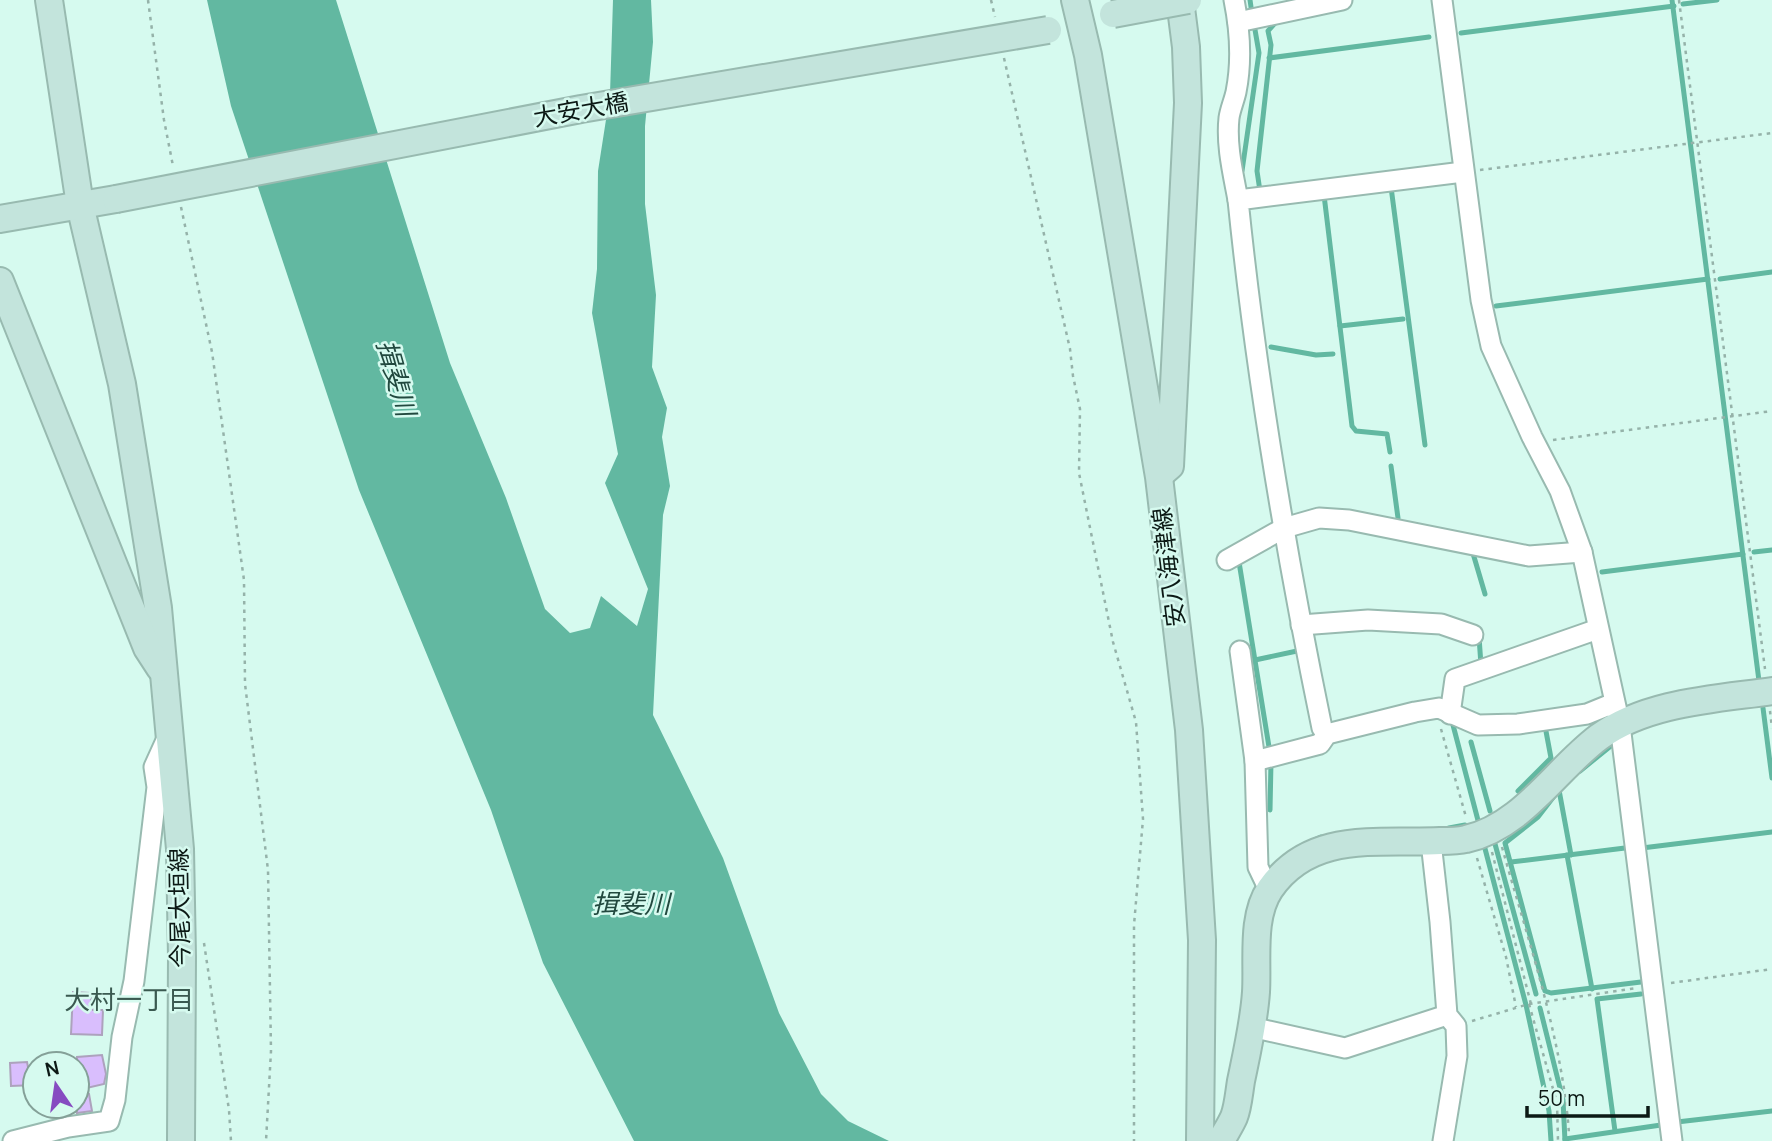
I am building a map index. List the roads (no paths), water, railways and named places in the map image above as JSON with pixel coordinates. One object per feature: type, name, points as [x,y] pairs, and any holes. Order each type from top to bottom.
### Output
[{"type":"main road","name":"今尾大垣線","points":[[49,0],[80,205],[122,384],[158,608],[180,849],[181,1141]]},
{"type":"main road","points":[[1158,477],[1170,466],[1186,163],[1188,75],[1180,0]]},
{"type":"main road","name":"大安大橋","points":[[0,219],[581,109],[1048,30],[1077,10],[1113,14],[1188,0]]},
{"type":"main road","name":"安八海津線","points":[[1077,10],[1088,55],[1158,477],[1189,730],[1201,914],[1200,1141]]},
{"type":"main road","points":[[0,281],[147,648],[164,676]]},
{"type":"main road","points":[[1221,1141],[1235,1115],[1251,1027],[1256,995],[1258,926],[1269,890],[1290,865],[1318,849],[1348,843],[1431,842],[1482,837],[1524,806],[1601,736],[1617,714],[1654,712],[1695,701],[1770,692]]},
{"type":"street","points":[[1234,0],[1240,61],[1229,117],[1230,150],[1265,421],[1301,625],[1322,729],[1327,734]]},
{"type":"street","points":[[1238,22],[1342,0]]},
{"type":"street","points":[[1442,0],[1481,300],[1491,346],[1560,491],[1582,552],[1617,714],[1672,1141]]},
{"type":"street","points":[[1238,200],[1463,172]]},
{"type":"street","points":[[1227,560],[1284,528],[1319,518],[1349,520],[1529,556],[1582,552]]},
{"type":"street","points":[[1301,625],[1368,620],[1441,624],[1473,635]]},
{"type":"street","points":[[1443,711],[1455,679],[1598,629]]},
{"type":"street","points":[[1240,651],[1255,761],[1258,867],[1269,890]]},
{"type":"street","points":[[1255,761],[1320,744],[1327,734],[1443,711],[1478,725],[1518,724],[1587,714],[1617,714]]},
{"type":"street","points":[[13,1141],[68,1127],[109,1121],[115,1100],[122,1037],[134,981],[157,787],[154,766],[169,733]]},
{"type":"street","points":[[1431,842],[1457,1056],[1443,1141]]},
{"type":"street","points":[[1251,1027],[1345,1048],[1451,1021]]},
{"type":"water","name":"揖斐川","points":[[207,0],[336,0],[450,363],[506,498],[545,609],[570,633],[590,628],[601,596],[637,626],[648,589],[605,483],[618,454],[592,313],[597,269],[598,171],[610,94],[613,0],[651,0],[653,42],[645,126],[645,204],[656,295],[652,367],[667,408],[662,437],[670,486],[663,515],[653,715],[723,858],[779,1013],[821,1094],[848,1121],[889,1141],[634,1141],[543,963],[491,810],[359,490],[231,106]]},
{"type":"waterway","points":[[1250,0],[1252,14]]},
{"type":"waterway","points":[[1672,0],[1759,681]]},
{"type":"waterway","points":[[1683,4],[1717,0]]},
{"type":"waterway","points":[[1461,33],[1674,6]]},
{"type":"waterway","points":[[1260,191],[1257,171],[1271,45],[1268,31],[1275,23]]},
{"type":"waterway","points":[[1242,171],[1259,53],[1254,24]]},
{"type":"waterway","points":[[1269,58],[1429,37]]},
{"type":"waterway","points":[[1389,187],[1425,445]]},
{"type":"waterway","points":[[1327,194],[1324,195],[1352,426],[1356,431],[1387,434],[1390,452]]},
{"type":"waterway","points":[[1720,279],[1772,272]]},
{"type":"waterway","points":[[1496,306],[1708,279]]},
{"type":"waterway","points":[[1340,326],[1403,319]]},
{"type":"waterway","points":[[1271,347],[1316,355],[1333,354]]},
{"type":"waterway","points":[[1391,466],[1398,518]]},
{"type":"waterway","points":[[1472,550],[1485,594]]},
{"type":"waterway","points":[[1754,552],[1772,550]]},
{"type":"waterway","points":[[1602,572],[1743,554]]},
{"type":"waterway","points":[[1242,560],[1239,562],[1270,753]]},
{"type":"waterway","points":[[1479,637],[1481,665]]},
{"type":"waterway","points":[[1255,660],[1297,651]]},
{"type":"waterway","points":[[1763,708],[1772,778]]},
{"type":"waterway","points":[[1453,725],[1480,828]]},
{"type":"waterway","points":[[1518,791],[1551,758],[1545,726],[1549,726]]},
{"type":"waterway","points":[[1471,742],[1490,811]]},
{"type":"waterway","points":[[1580,771],[1612,745]]},
{"type":"waterway","points":[[1270,810],[1271,762]]},
{"type":"waterway","points":[[1559,790],[1571,855]]},
{"type":"waterway","points":[[1555,795],[1538,817],[1505,843],[1545,991],[1551,993],[1641,982]]},
{"type":"waterway","points":[[1449,828],[1465,825]]},
{"type":"waterway","points":[[1642,848],[1772,832]]},
{"type":"waterway","points":[[1301,846],[1321,837]]},
{"type":"waterway","points":[[1483,841],[1526,1005],[1549,1111],[1551,1141]]},
{"type":"waterway","points":[[1495,844],[1536,994]]},
{"type":"waterway","points":[[1511,862],[1625,848]]},
{"type":"waterway","points":[[1567,855],[1592,989]]},
{"type":"waterway","points":[[1615,1131],[1597,999],[1641,994]]},
{"type":"waterway","points":[[1540,1008],[1563,1100],[1565,1141]]},
{"type":"waterway","points":[[1677,1122],[1772,1111]]},
{"type":"waterway","points":[[1565,1139],[1661,1125]]},
{"type":"district","name":"大村一丁目","points":[[129,1000]]}]
